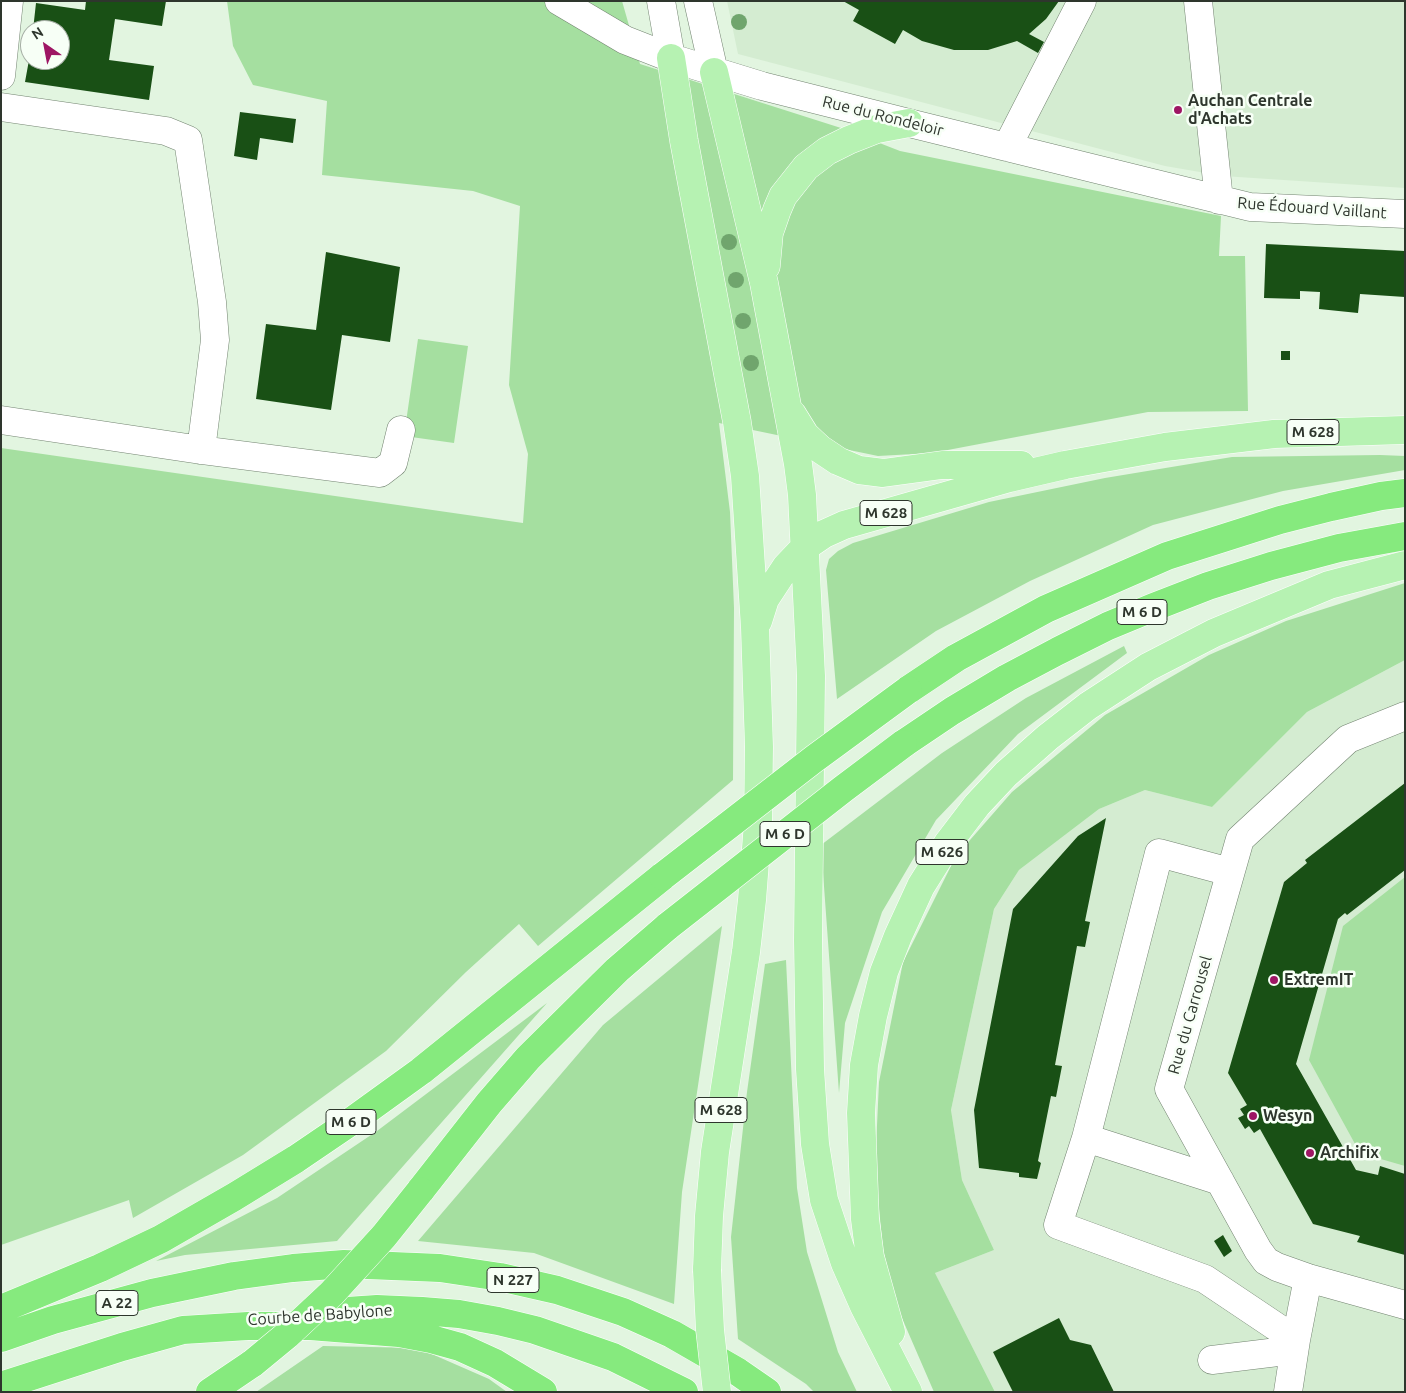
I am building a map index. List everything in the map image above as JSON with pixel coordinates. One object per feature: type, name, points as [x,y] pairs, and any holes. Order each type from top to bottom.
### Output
[{"type":"highway","name":"M 6 D","points":[[1,1309],[100,1268],[161,1239],[234,1198],[349,1124],[422,1071],[664,876],[814,759],[908,690],[956,658],[1046,609],[1167,556],[1297,516],[1381,496],[1405,493]]},
{"type":"highway","name":"M 6 D","points":[[210,1392],[253,1363],[332,1293],[384,1236],[528,1058],[617,970],[668,926],[903,744],[952,711],[1007,678],[1074,642],[1146,610],[1208,586],[1272,566],[1339,548],[1405,536]]},
{"type":"highway","name":"N 227","points":[[234,1276],[293,1268],[344,1264],[444,1269],[500,1277],[557,1290],[623,1312],[672,1334],[738,1372],[768,1392]]},
{"type":"highway","name":"A 22","points":[[1,1338],[53,1320],[152,1293],[234,1276]]},
{"type":"highway","name":"Courbe de Babylone","points":[[183,1330],[236,1320],[344,1310],[377,1309],[460,1314],[526,1328],[580,1344],[613,1357],[684,1392]]},
{"type":"highway","points":[[1,1386],[122,1347],[183,1330],[248,1326],[310,1326],[390,1332],[431,1338],[460,1347],[495,1363],[543,1392]]},
{"type":"main road","points":[[671,58],[745,476],[756,627]]},
{"type":"main road","points":[[714,72],[764,283],[800,479],[805,521],[812,676],[808,940],[810,1069],[815,1144],[824,1200],[845,1263],[864,1306],[907,1389]]},
{"type":"main road","points":[[764,283],[769,233],[777,210],[789,188],[806,167],[827,151],[849,140],[877,129],[909,123]]},
{"type":"main road","points":[[787,408],[805,435],[820,449],[838,461],[859,470],[883,473],[942,465],[1065,465]]},
{"type":"main road","name":"M 628","points":[[717,1392],[710,1330],[707,1270],[709,1216],[715,1152],[746,952],[758,823],[759,747],[756,627],[765,599],[786,567],[805,547],[824,534],[844,525],[966,490],[1065,465],[1156,448],[1220,439],[1274,434],[1405,430]]},
{"type":"main road","name":"M 626","points":[[907,1389],[870,1257],[865,1219],[861,1113],[864,1065],[872,1016],[898,936],[922,886],[948,842],[977,805],[1006,774],[1048,736],[1088,706],[1148,668],[1214,633],[1329,585],[1405,565]]},
{"type":"street","points":[[1,76],[9,1]]},
{"type":"street","name":"Rue du Rondeloir","points":[[558,1],[625,40],[714,72],[909,123],[1219,200]]},
{"type":"street","points":[[661,1],[671,58]]},
{"type":"street","points":[[698,1],[714,72]]},
{"type":"street","points":[[1007,147],[1082,1]]},
{"type":"street","points":[[1198,1],[1219,200]]},
{"type":"street","points":[[1,107],[166,131],[188,140],[212,302],[215,340],[200,450]]},
{"type":"street","name":"Rue Édouard Vaillant","points":[[1219,200],[1250,207],[1405,214]]},
{"type":"street","points":[[1,420],[200,450],[380,473],[393,463],[401,430]]},
{"type":"street","name":"Rue du Carrousel","points":[[1405,716],[1348,739],[1240,839],[1169,1089],[1258,1250],[1266,1261],[1308,1278],[1405,1305]]},
{"type":"street","points":[[1230,872],[1159,853],[1086,1138],[1058,1224],[1205,1279],[1295,1345]]},
{"type":"street","points":[[1086,1138],[1220,1181]]},
{"type":"street","points":[[1288,1392],[1308,1278]]},
{"type":"street","points":[[1212,1360],[1295,1345]]},
{"type":"shaded area","name":"Auchan Centrale d'Achats","points":[[727,1],[1405,1],[1405,188],[1223,176],[1165,166],[738,54]]},
{"type":"shaded area","points":[[1405,660],[1405,1392],[995,1392],[935,1273],[994,1250],[962,1180],[951,1110],[994,909],[1019,870],[1099,809],[1145,790],[1212,807],[1307,712]]},
{"type":"green space","points":[[227,1],[622,1],[640,64],[841,128],[900,151],[1221,216],[1219,256],[1245,256],[1248,411],[1148,412],[932,453],[878,456],[719,423],[730,512],[734,608],[733,780],[538,946],[519,924],[466,972],[386,1051],[243,1155],[133,1218],[129,1200],[1,1245],[1,448],[523,523],[528,454],[509,385],[520,206],[473,191],[322,175],[327,101],[253,85],[233,46]]},
{"type":"green space","points":[[418,339],[468,346],[454,443],[404,436]]},
{"type":"green space","points":[[1405,456],[1405,470],[1283,491],[1153,525],[1030,581],[936,631],[837,699],[826,570],[829,559],[838,551],[853,543],[989,502],[1105,478],[1232,457]]},
{"type":"green space","points":[[1405,583],[1405,660],[1307,712],[1212,807],[1145,790],[1099,809],[1019,870],[994,909],[951,1110],[962,1180],[994,1250],[935,1273],[995,1392],[934,1392],[895,1302],[883,1249],[875,1169],[879,1082],[903,962],[956,856],[1012,792],[1105,715],[1209,655],[1286,621]]},
{"type":"green space","points":[[1124,646],[1127,653],[1018,734],[936,820],[882,912],[845,1023],[839,1093],[821,845],[942,753],[1026,698]]},
{"type":"green space","points":[[1405,877],[1405,1166],[1360,1153],[1309,1060],[1343,926]]},
{"type":"green space","points":[[722,926],[682,1192],[674,1304],[534,1253],[418,1241],[603,1025]]},
{"type":"green space","points":[[786,960],[797,1188],[807,1252],[838,1352],[857,1392],[814,1392],[806,1384],[738,1339],[731,1237],[747,1092],[765,964]]},
{"type":"green space","points":[[547,1003],[337,1241],[185,1255],[156,1261],[277,1198],[377,1131]]},
{"type":"green space","points":[[323,1346],[418,1348],[489,1379],[507,1392],[256,1392]]},
{"type":"building","points":[[86,1],[166,1],[162,26],[115,19],[109,60],[154,66],[149,100],[25,82],[27,70],[70,70],[70,20],[34,20],[36,3],[85,10]]},
{"type":"building","points":[[843,1],[1059,1],[1046,19],[1029,34],[1044,42],[1038,53],[1017,41],[988,50],[954,50],[922,41],[903,30],[895,44],[853,21],[859,10]]},
{"type":"building","points":[[240,112],[296,119],[293,143],[260,138],[257,160],[234,156]]},
{"type":"building","points":[[1266,244],[1405,251],[1405,297],[1360,294],[1358,313],[1319,309],[1320,292],[1300,291],[1300,299],[1264,298]]},
{"type":"building","points":[[326,252],[400,267],[390,342],[342,335],[331,410],[256,399],[266,324],[316,330]]},
{"type":"building","points":[[1281,351],[1290,351],[1290,360],[1281,360]]},
{"type":"building","points":[[1405,783],[1405,870],[1347,915],[1345,913],[1338,919],[1296,1064],[1356,1170],[1378,1175],[1380,1166],[1405,1174],[1405,1255],[1357,1242],[1360,1236],[1313,1224],[1260,1129],[1254,1133],[1249,1126],[1245,1129],[1238,1118],[1244,1115],[1240,1109],[1247,1105],[1228,1073],[1284,882],[1307,863],[1305,860]]},
{"type":"building","points":[[1106,818],[1085,921],[1090,922],[1085,947],[1077,946],[1055,1065],[1062,1066],[1056,1097],[1051,1096],[1038,1161],[1041,1163],[1037,1179],[1019,1177],[1019,1173],[979,1168],[974,1110],[1013,909],[1078,836]]},
{"type":"building","points":[[1223,1235],[1232,1251],[1224,1257],[1214,1241]]},
{"type":"building","points":[[1059,1318],[1070,1340],[1091,1345],[1114,1392],[1013,1392],[993,1352]]},
{"type":"place","name":"Auchan Centrale d'Achats","points":[[1178,110]]},
{"type":"place","name":"ExtremIT","points":[[1274,980]]},
{"type":"place","name":"Wesyn","points":[[1253,1116]]},
{"type":"place","name":"Archifix","points":[[1310,1153]]}]
